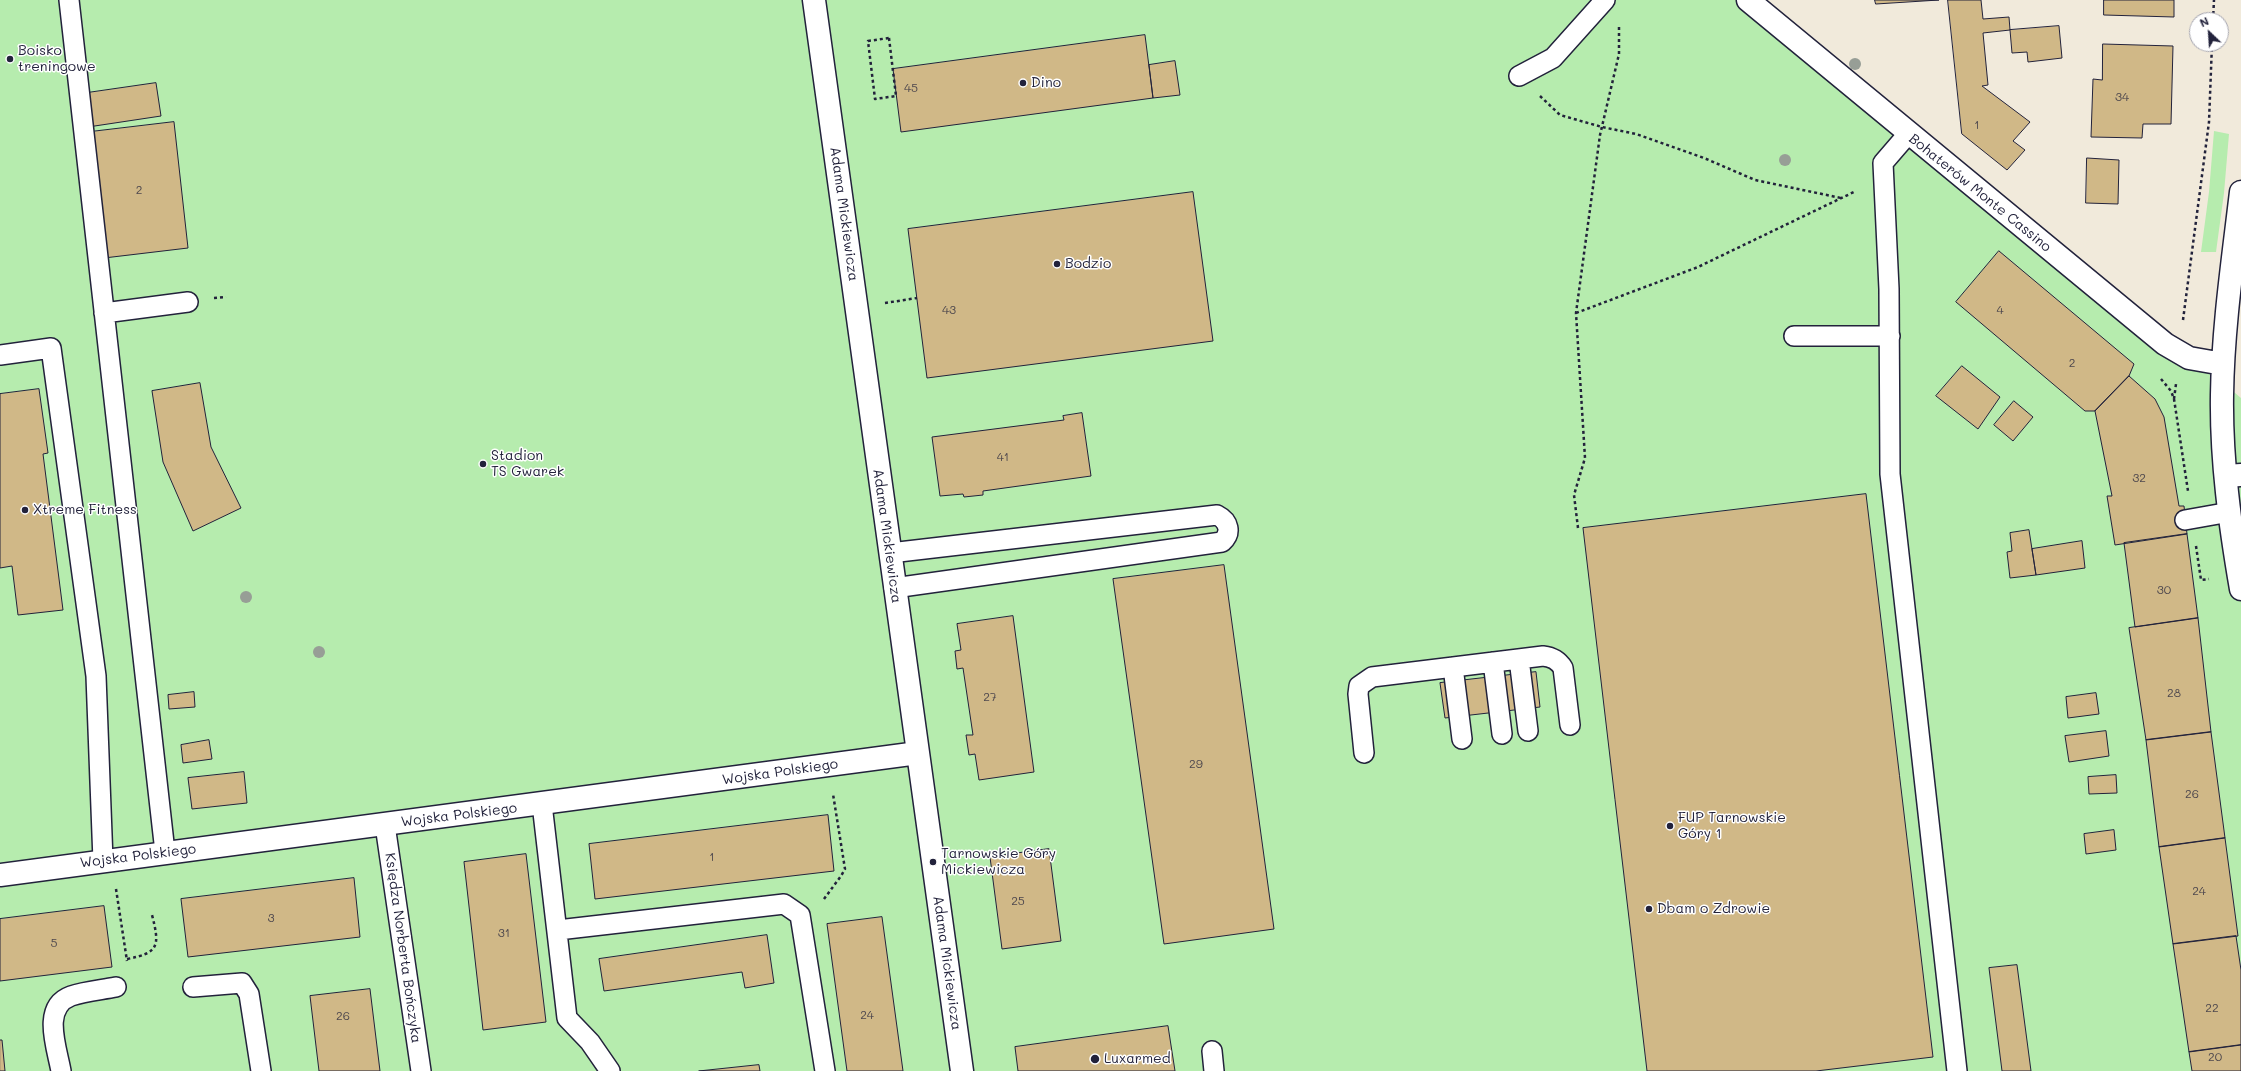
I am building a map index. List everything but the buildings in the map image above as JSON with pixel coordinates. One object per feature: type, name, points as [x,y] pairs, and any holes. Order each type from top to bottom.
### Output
[{"type":"street","name":"Adama Mickiewicza","points":[[814,0],[894,588],[962,1071]]},
{"type":"street","name":"Bohaterów Monte Cassino","points":[[1748,0],[1908,134],[2165,344],[2189,358],[2223,364]]},
{"type":"street","points":[[2241,192],[2226,317],[2223,364],[2223,426],[2233,476],[2230,512],[2241,589]]},
{"type":"street","name":"Wojska Polskiego","points":[[0,875],[918,753]]},
{"type":"lane","points":[[69,0],[165,852]]},
{"type":"lane","points":[[1519,76],[1552,58],[1605,0]]},
{"type":"lane","points":[[1908,134],[1883,163],[1890,336],[1890,474],[1957,1071]]},
{"type":"lane","points":[[104,313],[188,302]]},
{"type":"lane","points":[[1794,336],[1890,336]]},
{"type":"lane","points":[[0,355],[51,348],[96,676],[103,861]]},
{"type":"lane","points":[[2185,520],[2230,512]]},
{"type":"lane","points":[[890,554],[1217,515],[1224,519],[1228,527],[1227,536],[1222,542],[894,588]]},
{"type":"lane","points":[[1364,753],[1358,694],[1359,686],[1372,677],[1544,656],[1550,657],[1560,663],[1563,668],[1570,725]]},
{"type":"lane","points":[[1519,659],[1528,731]]},
{"type":"lane","points":[[1493,662],[1502,734]]},
{"type":"lane","points":[[1453,667],[1462,739]]},
{"type":"lane","points":[[542,804],[558,930],[567,1018],[590,1042],[610,1071]]},
{"type":"lane","name":"Księdza Norberta Bończyka","points":[[385,825],[421,1071]]},
{"type":"lane","points":[[558,930],[784,904],[800,915],[825,1071]]},
{"type":"lane","points":[[192,987],[242,983],[249,994],[261,1071]]},
{"type":"lane","points":[[61,1071],[54,1032],[53,1013],[60,1003],[70,996],[116,987]]},
{"type":"lane","points":[[1212,1051],[1214,1071]]},
{"type":"path","points":[[2213,12],[2214,0]]},
{"type":"path","points":[[1578,528],[1574,495],[1585,458],[1576,313],[1602,127],[1619,54],[1619,23]]},
{"type":"path","points":[[889,38],[896,96],[875,99],[868,41],[889,38]]},
{"type":"path","points":[[2187,285],[2209,122],[2212,52]]},
{"type":"path","points":[[1519,76],[1560,115],[1602,127],[1636,134],[1704,158],[1755,180],[1841,198]]},
{"type":"path","points":[[1576,313],[1698,267],[1884,178]]},
{"type":"path","points":[[881,304],[917,298]]},
{"type":"path","points":[[2161,379],[2171,391],[2174,399]]},
{"type":"path","points":[[800,915],[813,913],[842,876],[845,869],[832,791]]},
{"type":"path","points":[[116,886],[128,965]]},
{"type":"path","points":[[127,958],[144,956],[151,952],[155,947],[157,937],[152,915]]},
{"type":"green space","points":[[0,0],[1766,0],[2241,398],[2241,1071],[0,1071]]},
{"type":"green space","points":[[2214,131],[2229,134],[2224,193],[2216,252],[2201,252],[2209,192]]},
{"type":"place","name":"Boisko treningowe","points":[[10,59]]},
{"type":"place","name":"Dino","points":[[1023,83]]},
{"type":"place","name":"Bodzio","points":[[1057,264]]},
{"type":"place","name":"Stadion TS Gwarek","points":[[483,464]]},
{"type":"place","name":"Xtreme Fitness","points":[[25,510]]},
{"type":"place","name":"FUP Tarnowskie Góry 1","points":[[1670,826]]},
{"type":"place","name":"Tarnowskie Góry Mickiewicza","points":[[933,862]]},
{"type":"place","name":"Dbam o Zdrowie","points":[[1649,909]]},
{"type":"place","name":"Luxarmed","points":[[1095,1059]]}]
